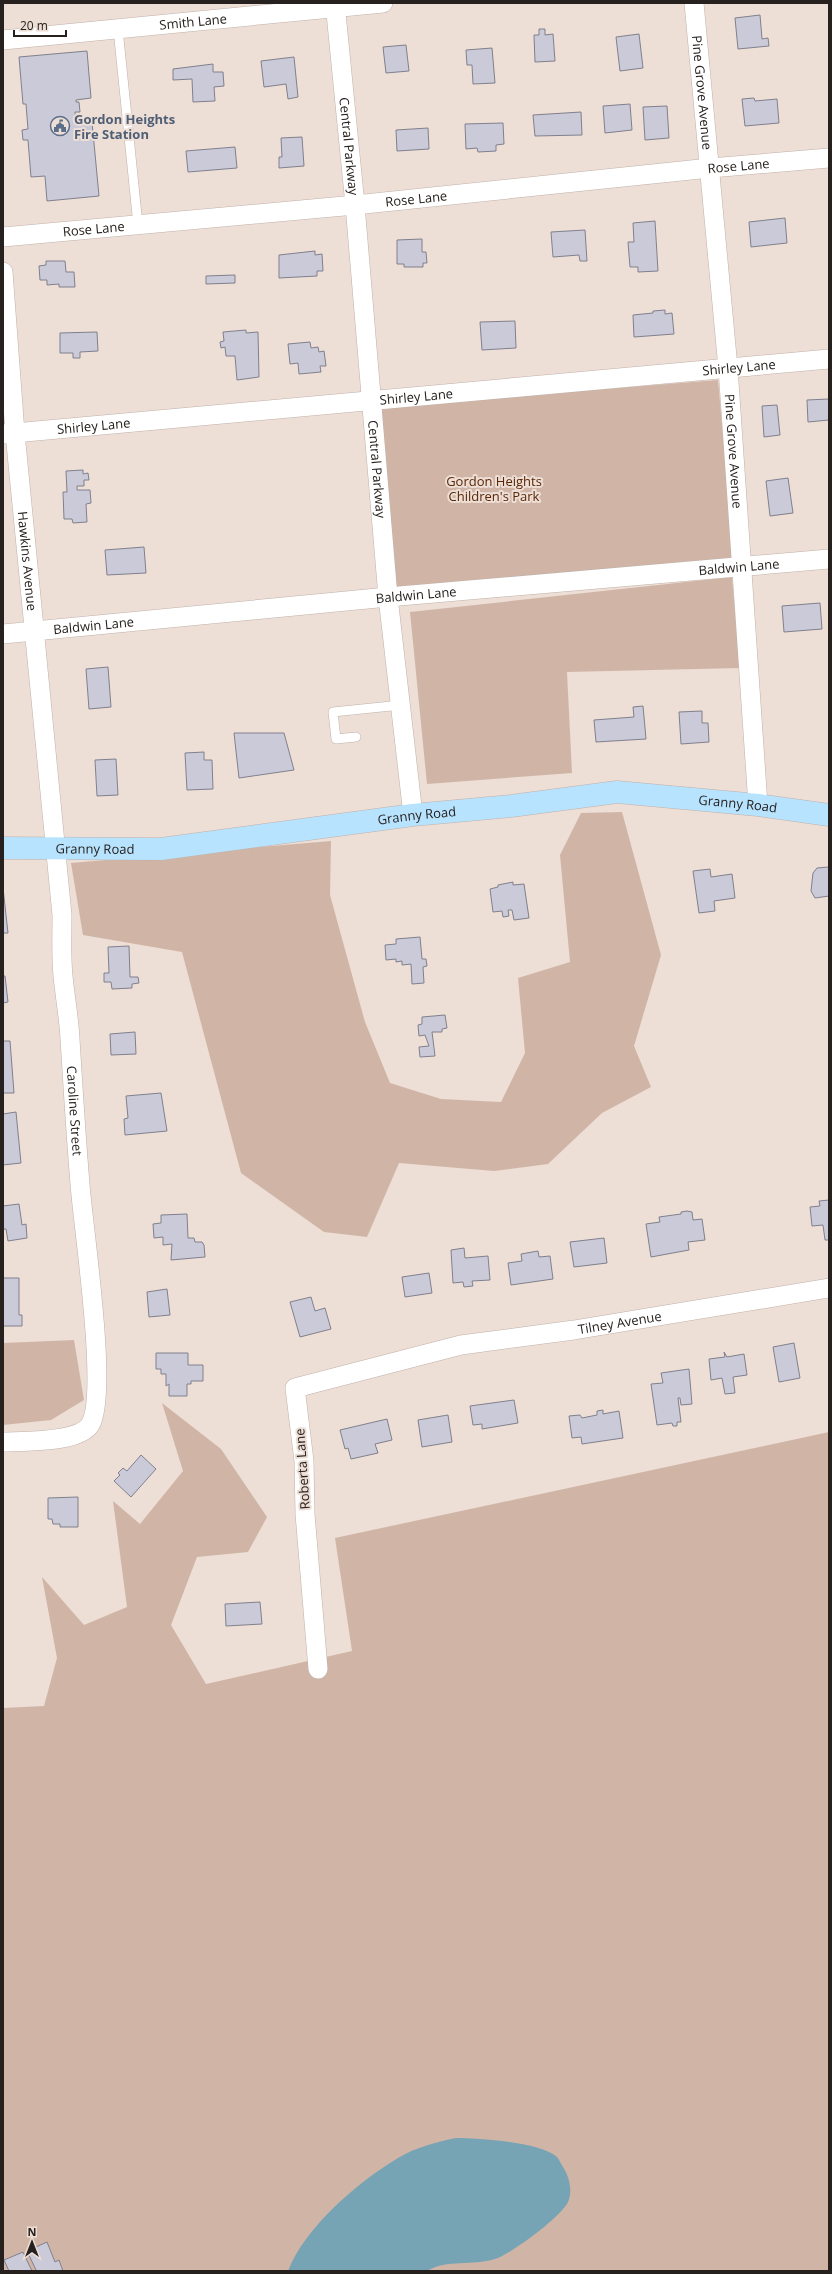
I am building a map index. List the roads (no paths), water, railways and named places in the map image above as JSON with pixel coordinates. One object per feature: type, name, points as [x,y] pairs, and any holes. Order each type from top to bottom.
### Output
[{"type":"street","name":"Smith Lane","points":[[3,40],[335,5],[383,3]]},
{"type":"street","name":"Pine Grove Avenue","points":[[694,3],[728,368],[758,805]]},
{"type":"street","name":"Central Parkway","points":[[335,5],[355,205],[388,597],[413,815]]},
{"type":"street","name":"Rose Lane","points":[[3,237],[355,205],[710,168],[829,158]]},
{"type":"street","name":"Hawkins Avenue","points":[[3,272],[9,433],[34,632],[55,849]]},
{"type":"street","name":"Shirley Lane","points":[[9,433],[829,359]]},
{"type":"street","name":"Baldwin Lane","points":[[3,634],[388,597],[741,565],[829,559]]},
{"type":"street","name":"Granny Road","points":[[3,848],[161,849],[413,815],[511,806],[617,792],[758,805],[829,815]]},
{"type":"street","name":"Caroline Street","points":[[3,1442],[63,1438],[81,1432],[90,1425],[95,1411],[95,1332],[80,1186],[70,1038],[63,974],[62,916],[55,849]]},
{"type":"street","name":"Tilney Avenue","points":[[411,1358],[461,1345],[574,1330],[829,1288]]},
{"type":"street","name":"Roberta Lane","points":[[318,1669],[305,1514],[304,1461],[295,1388],[411,1358]]},
{"type":"lane","points":[[118,29],[138,224]]},
{"type":"lane","points":[[356,737],[336,739],[333,712],[401,706]]},
{"type":"water","points":[[456,2138],[524,2144],[549,2152],[557,2157],[567,2175],[570,2184],[569,2198],[564,2209],[523,2243],[495,2259],[443,2265],[427,2271],[288,2271],[296,2254],[320,2222],[334,2207],[366,2180],[382,2168],[412,2151],[434,2143]]},
{"type":"place","name":"Gordon Heights Fire Station","points":[[60,126]]},
{"type":"park label","name":"Gordon Heights Children's Park","points":[[494,488]]}]
